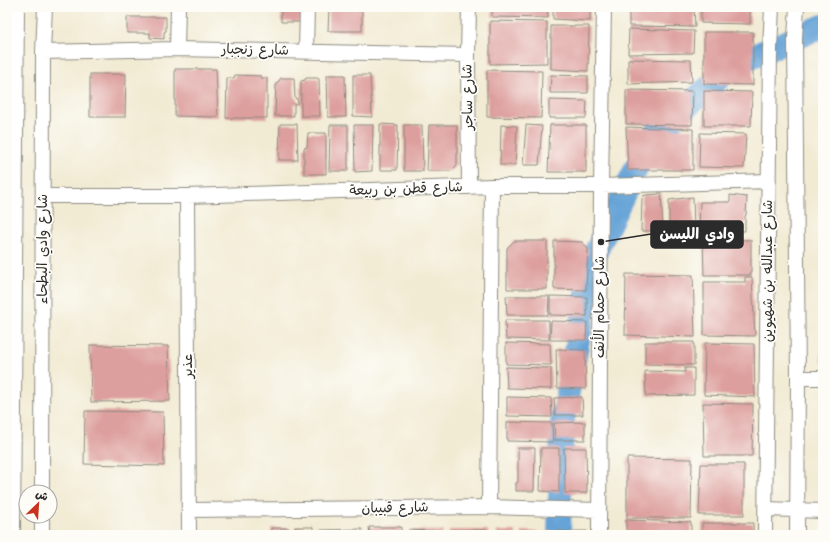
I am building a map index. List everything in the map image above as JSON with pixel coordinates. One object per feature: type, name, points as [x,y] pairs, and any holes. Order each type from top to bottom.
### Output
[{"type":"street","name":"شارع وادي البطحاء","points":[[13,535],[10,506],[17,7]]},
{"type":"street","name":"شارع وادي البطحاء","points":[[42,484],[42,196],[43,52],[45,7]]},
{"type":"street","points":[[177,49],[178,7]]},
{"type":"street","points":[[306,51],[307,7]]},
{"type":"street","name":"شارع ساجر","points":[[469,7],[469,187]]},
{"type":"street","name":"شارع حمام الأنف","points":[[599,535],[601,186],[604,7]]},
{"type":"street","name":"شارع عبدالله بن شهيوين","points":[[765,535],[770,49],[772,7]]},
{"type":"street","name":"شارع عبدالله بن شهيوين","points":[[796,535],[798,378],[795,38],[797,7]]},
{"type":"street","name":"شارع زنجبار","points":[[43,52],[177,49],[468,55]]},
{"type":"street","name":"شارع قطن بن ربيعة","points":[[42,196],[187,196],[492,186],[601,186],[769,181]]},
{"type":"street","points":[[489,508],[492,186]]},
{"type":"street","name":"عذير","points":[[187,196],[189,535]]},
{"type":"street","points":[[798,378],[823,378]]},
{"type":"street","name":"شارع قبيبان","points":[[190,510],[489,508],[599,510]]},
{"type":"street","points":[[766,509],[823,511]]},
{"type":"street","points":[[42,524],[42,535]]},
{"type":"building","points":[[127,7],[166,7],[166,9],[127,9]]},
{"type":"building","points":[[215,7],[266,7],[266,10],[215,9]]},
{"type":"building","points":[[281,7],[302,7],[302,22],[281,22]]},
{"type":"building","points":[[329,7],[362,7],[362,31],[328,31]]},
{"type":"building","points":[[492,7],[547,7],[548,18],[492,17]]},
{"type":"building","points":[[553,7],[590,7],[590,21],[553,19]]},
{"type":"building","points":[[629,7],[694,7],[695,27],[629,26]]},
{"type":"building","points":[[701,7],[750,7],[750,24],[701,23]]},
{"type":"building","points":[[127,17],[166,17],[166,31],[164,32],[164,39],[150,38],[150,33],[127,33]]},
{"type":"building","points":[[490,21],[547,22],[547,63],[490,64]]},
{"type":"building","points":[[551,26],[589,26],[588,71],[551,69]]},
{"type":"building","points":[[629,29],[694,31],[693,53],[628,54]]},
{"type":"building","points":[[704,32],[753,32],[753,85],[704,84]]},
{"type":"building","points":[[628,59],[691,60],[692,82],[628,84]]},
{"type":"building","points":[[175,69],[216,69],[218,117],[175,116]]},
{"type":"building","points":[[487,70],[542,71],[541,118],[487,117]]},
{"type":"building","points":[[7,74],[9,74],[9,100],[7,100]]},
{"type":"building","points":[[90,74],[126,74],[125,117],[90,117]]},
{"type":"building","points":[[235,75],[261,76],[261,78],[267,78],[267,118],[226,118],[227,78],[234,78]]},
{"type":"building","points":[[327,75],[345,75],[346,117],[328,117]]},
{"type":"building","points":[[353,75],[370,75],[372,117],[353,116]]},
{"type":"building","points":[[551,75],[588,76],[588,93],[550,93]]},
{"type":"building","points":[[281,78],[294,78],[295,98],[298,102],[297,104],[294,104],[294,116],[275,116],[276,83]]},
{"type":"building","points":[[306,78],[319,79],[320,116],[301,116],[301,81],[305,80]]},
{"type":"building","points":[[626,90],[693,91],[692,125],[626,124]]},
{"type":"building","points":[[704,91],[752,92],[751,126],[704,126]]},
{"type":"building","points":[[549,100],[587,101],[586,118],[549,118]]},
{"type":"building","points":[[280,124],[297,124],[298,160],[279,160]]},
{"type":"building","points":[[380,124],[398,125],[397,170],[380,170]]},
{"type":"building","points":[[330,125],[348,125],[348,171],[329,171]]},
{"type":"building","points":[[354,125],[373,125],[372,171],[355,172]]},
{"type":"building","points":[[404,125],[422,125],[423,171],[404,171]]},
{"type":"building","points":[[429,125],[457,125],[457,165],[451,171],[427,171]]},
{"type":"building","points":[[501,125],[517,126],[515,165],[500,165]]},
{"type":"building","points":[[526,125],[542,126],[539,165],[523,165]]},
{"type":"building","points":[[550,125],[586,125],[586,172],[548,172]]},
{"type":"building","points":[[626,127],[693,129],[693,170],[628,170]]},
{"type":"building","points":[[308,133],[326,133],[326,174],[304,174],[304,148],[307,147]]},
{"type":"building","points":[[700,133],[746,134],[744,168],[699,167]]},
{"type":"building","points":[[8,141],[9,165],[7,165]]},
{"type":"building","points":[[659,191],[661,191],[663,231],[641,231],[643,196],[659,194]]},
{"type":"building","points":[[730,195],[747,197],[745,231],[699,231],[700,202],[730,202]]},
{"type":"building","points":[[693,197],[694,231],[669,231],[669,200]]},
{"type":"building","points":[[703,239],[751,240],[751,275],[704,275]]},
{"type":"building","points":[[514,241],[547,241],[547,289],[507,289],[507,248]]},
{"type":"building","points":[[554,241],[582,242],[588,249],[586,290],[554,289]]},
{"type":"building","points":[[626,274],[693,275],[695,337],[625,335]]},
{"type":"building","points":[[745,277],[752,277],[755,336],[704,335],[704,282],[745,282]]},
{"type":"building","points":[[506,296],[549,296],[548,315],[507,315]]},
{"type":"building","points":[[550,296],[587,297],[587,316],[550,315]]},
{"type":"building","points":[[505,320],[549,320],[549,340],[506,339]]},
{"type":"building","points":[[551,321],[587,322],[586,340],[550,340]]},
{"type":"building","points":[[822,327],[823,362],[821,362]]},
{"type":"building","points":[[645,342],[694,342],[694,365],[645,364]]},
{"type":"building","points":[[506,343],[550,344],[551,365],[506,364]]},
{"type":"building","points":[[705,343],[754,344],[755,397],[704,395]]},
{"type":"building","points":[[90,345],[168,346],[170,401],[91,402]]},
{"type":"building","points":[[556,349],[585,350],[586,389],[557,388]]},
{"type":"building","points":[[506,367],[551,368],[551,389],[507,388]]},
{"type":"building","points":[[685,368],[694,368],[694,395],[646,396],[645,371],[685,372]]},
{"type":"building","points":[[507,397],[551,398],[552,417],[507,416]]},
{"type":"building","points":[[582,397],[583,415],[555,415],[554,398]]},
{"type":"building","points":[[703,403],[753,404],[752,456],[704,456]]},
{"type":"building","points":[[85,411],[163,412],[164,466],[84,464]]},
{"type":"building","points":[[507,422],[552,423],[553,442],[507,441]]},
{"type":"building","points":[[585,422],[585,440],[555,440],[554,423]]},
{"type":"building","points":[[518,448],[535,448],[534,491],[516,491],[516,483],[518,482]]},
{"type":"building","points":[[541,448],[559,448],[559,492],[540,491]]},
{"type":"building","points":[[564,448],[586,448],[587,493],[565,493]]},
{"type":"building","points":[[627,458],[692,459],[691,518],[627,518]]},
{"type":"building","points":[[701,464],[744,464],[744,515],[699,515]]},
{"type":"building","points":[[626,520],[691,522],[691,535],[626,535]]},
{"type":"building","points":[[702,523],[753,523],[753,535],[702,535]]},
{"type":"building","points":[[295,527],[313,527],[313,535],[295,535]]},
{"type":"building","points":[[369,527],[401,527],[401,535],[370,535]]},
{"type":"building","points":[[271,528],[289,528],[289,535],[271,535]]},
{"type":"building","points":[[362,529],[362,535],[321,535],[321,530]]},
{"type":"building","points":[[409,530],[443,531],[443,535],[409,535]]},
{"type":"building","points":[[449,530],[488,530],[488,535],[449,535]]},
{"type":"building","points":[[497,531],[516,531],[516,535],[497,535]]},
{"type":"building","points":[[521,531],[541,532],[540,535],[521,535]]},
{"type":"building","points":[[548,531],[587,531],[587,535],[548,535]]},
{"type":"waterway","points":[[559,535],[562,424],[594,256],[650,139],[735,64],[823,26]]},
{"type":"place","name":"وادي الليسن","points":[[601,242]]}]
